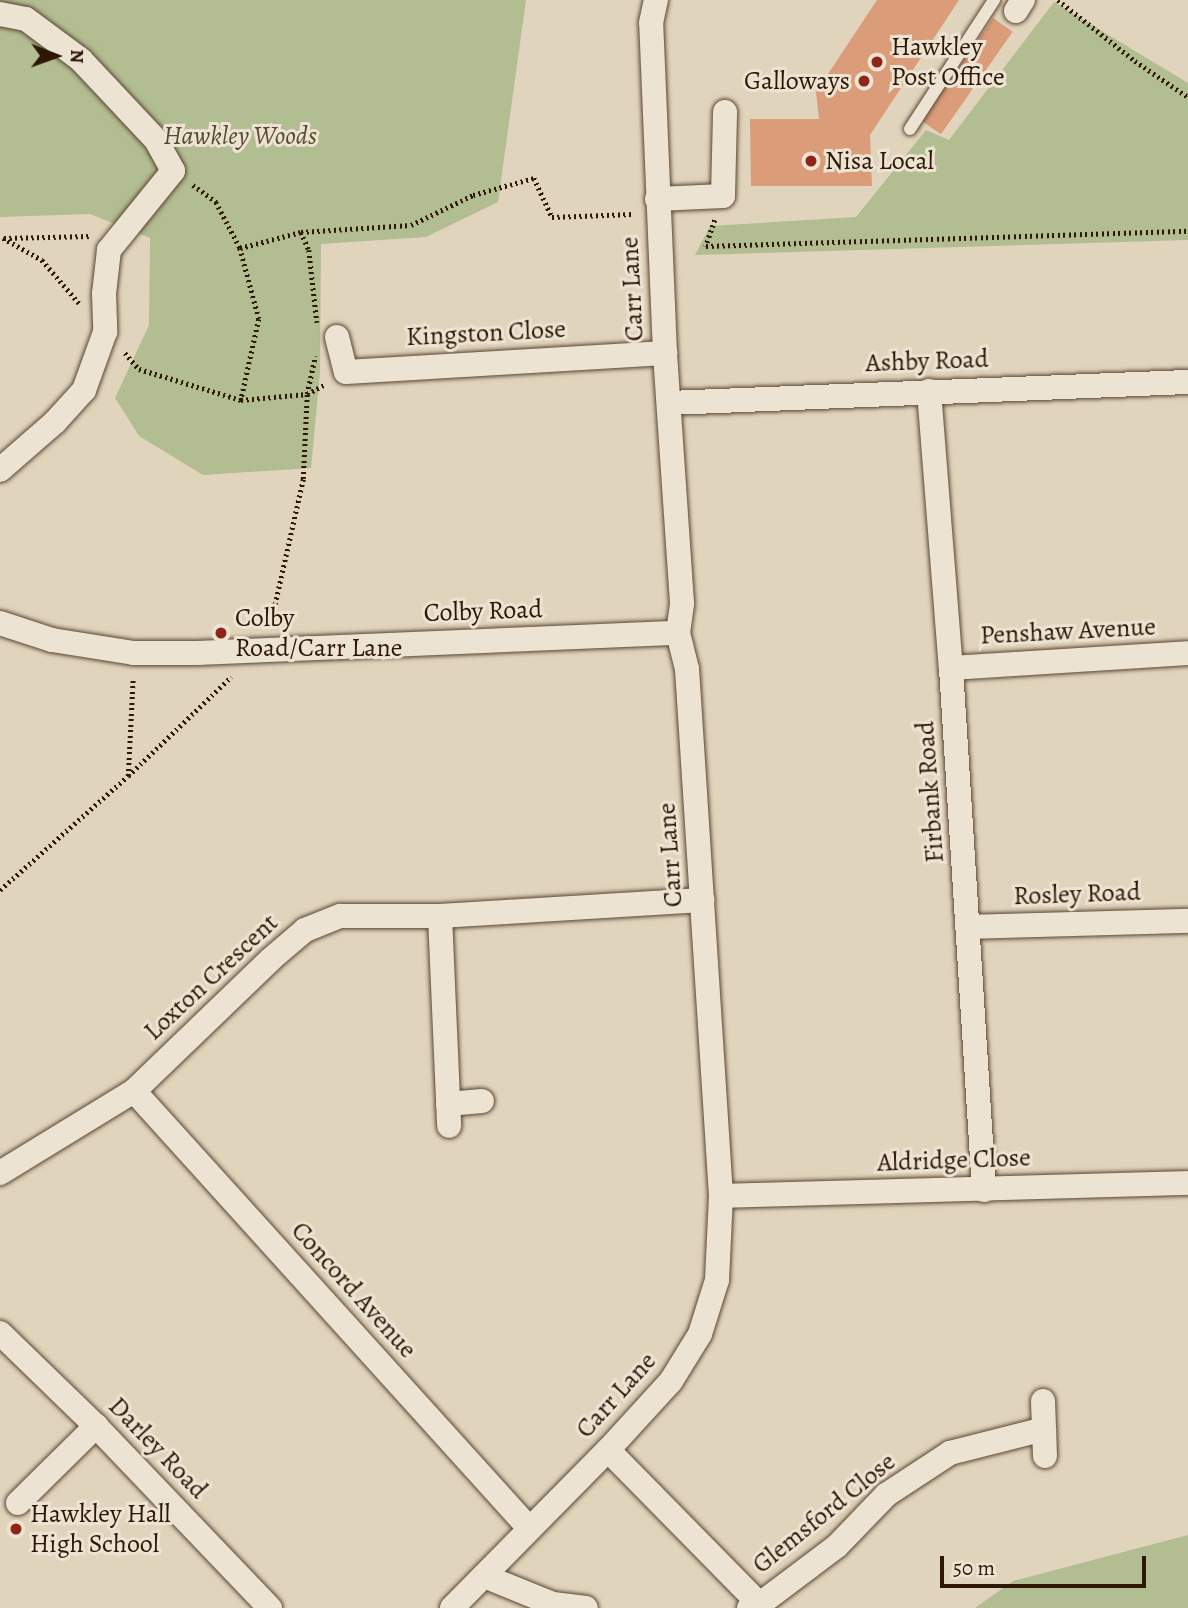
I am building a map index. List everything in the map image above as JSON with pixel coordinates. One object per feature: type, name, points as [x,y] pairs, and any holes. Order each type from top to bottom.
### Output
[{"type":"street","name":"Carr Lane","points":[[452,1608],[608,1450],[671,1381],[700,1334],[717,1280],[721,1196],[687,669],[678,633],[682,603],[665,353],[651,23],[656,0]]},
{"type":"street","points":[[0,14],[26,19],[81,60],[156,140],[173,171],[109,250],[104,294],[105,332],[84,390],[55,422],[0,470]]},
{"type":"street","points":[[658,206],[723,196],[725,112]]},
{"type":"street","name":"Kingston Close","points":[[323,337],[346,372],[665,353]]},
{"type":"street","name":"Ashby Road","points":[[669,403],[1188,382]]},
{"type":"street","name":"Firbank Road","points":[[929,391],[951,668],[984,1189]]},
{"type":"street","name":"Colby Road","points":[[0,623],[52,640],[134,653],[678,633]]},
{"type":"street","name":"Penshaw Avenue","points":[[951,668],[1188,653]]},
{"type":"street","name":"Loxton Crescent","points":[[0,1173],[134,1091],[271,958],[305,930],[340,916],[440,916],[703,900]]},
{"type":"street","points":[[440,916],[448,1115],[482,1101]]},
{"type":"street","name":"Rosley Road","points":[[968,927],[1188,921]]},
{"type":"street","name":"Concord Avenue","points":[[134,1091],[529,1528]]},
{"type":"street","name":"Aldridge Close","points":[[721,1196],[1188,1183]]},
{"type":"street","name":"Darley Road","points":[[0,1333],[96,1426],[270,1608]]},
{"type":"street","points":[[1043,1401],[1045,1456]]},
{"type":"street","points":[[18,1503],[96,1426]]},
{"type":"street","name":"Glemsford Close","points":[[757,1607],[837,1546],[886,1495],[950,1453],[1044,1429]]},
{"type":"street","points":[[608,1450],[757,1607]]},
{"type":"street","points":[[484,1576],[553,1604],[586,1608]]},
{"type":"lane","points":[[910,129],[1008,3]]},
{"type":"path","points":[[1058,0],[1135,61],[1188,97]]},
{"type":"path","points":[[173,171],[216,202],[240,248],[259,319],[241,400]]},
{"type":"path","points":[[240,248],[301,232],[411,225],[474,195],[534,178],[552,217],[658,206]]},
{"type":"path","points":[[723,196],[706,246],[1188,231]]},
{"type":"path","points":[[0,890],[128,776],[258,650],[272,622],[303,479],[307,394],[323,337],[309,250],[301,232]]},
{"type":"path","points":[[1,238],[118,236]]},
{"type":"path","points":[[1,238],[41,260],[139,369],[241,400],[307,394]]},
{"type":"path","points":[[128,776],[134,653]]},
{"type":"green space","name":"Hawkley Woods","points":[[0,0],[526,0],[498,202],[426,237],[321,244],[320,372],[311,468],[203,475],[139,436],[115,398],[149,325],[150,238],[90,214],[0,217]]},
{"type":"green space","points":[[1054,2],[1188,83],[1188,240],[695,255],[710,226],[856,217],[926,130],[949,140]]},
{"type":"green space","points":[[1188,1535],[1188,1608],[975,1608],[1013,1581]]},
{"type":"building","points":[[877,0],[959,0],[870,135],[872,186],[751,186],[750,119],[819,119],[816,92]]},
{"type":"building","points":[[993,18],[1013,32],[941,134],[921,120]]},
{"type":"place","name":"Hawkley Post Office","points":[[877,62]]},
{"type":"place","name":"Galloways","points":[[864,81]]},
{"type":"place","name":"Nisa Local","points":[[811,161]]},
{"type":"place","name":"Colby Road/Carr Lane","points":[[221,633]]},
{"type":"place","name":"Hawkley Hall High School","points":[[16,1529]]}]
